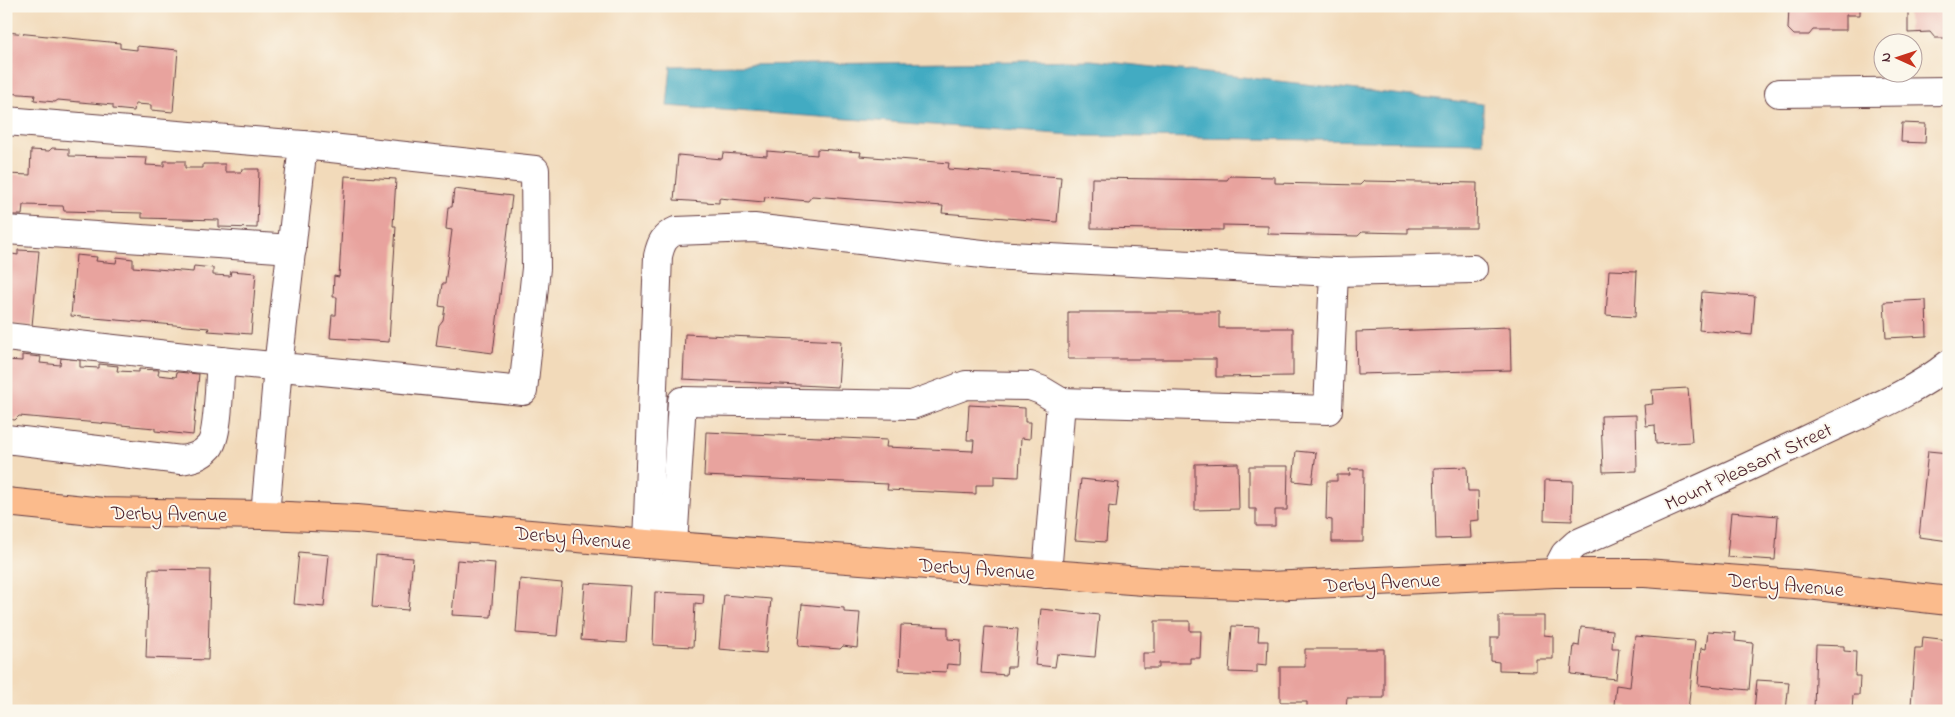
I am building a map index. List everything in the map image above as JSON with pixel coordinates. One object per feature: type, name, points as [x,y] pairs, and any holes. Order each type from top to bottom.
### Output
[{"type":"main road","name":"Derby Avenue","points":[[6,502],[103,512],[357,519],[1157,582],[1269,586],[1555,573],[1644,573],[1808,585],[1949,601]]},
{"type":"street","points":[[1779,93],[1949,91]]},
{"type":"street","points":[[6,121],[303,145],[536,170],[536,268],[523,392],[6,337]]},
{"type":"street","points":[[265,515],[278,367],[303,145]]},
{"type":"street","points":[[660,544],[658,256],[666,235],[676,231],[754,228],[991,255],[1334,272],[1473,269]]},
{"type":"street","points":[[6,230],[292,249]]},
{"type":"street","points":[[660,544],[682,401],[912,405],[966,385],[1030,386],[1042,390],[1062,402],[1328,410],[1334,272]]},
{"type":"street","points":[[6,439],[182,460],[199,456],[211,445],[216,430],[221,361]]},
{"type":"street","name":"Mount Pleasant Street","points":[[1555,573],[1565,554],[1576,544],[1733,475],[1872,409],[1934,376],[1949,364]]},
{"type":"street","points":[[1047,574],[1062,402]]},
{"type":"water","points":[[1091,60],[1483,104],[1483,143],[1086,136],[667,106],[671,66]]},
{"type":"building","points":[[1789,6],[1860,6],[1860,15],[1846,15],[1846,30],[1813,30],[1809,35],[1794,35],[1788,29]]},
{"type":"building","points":[[1908,6],[1949,6],[1949,38],[1935,38],[1930,32],[1908,32]]},
{"type":"building","points":[[6,32],[120,43],[120,48],[137,50],[137,46],[178,50],[173,112],[151,110],[151,105],[135,104],[134,111],[113,109],[113,105],[58,100],[55,102],[34,100],[35,95],[6,93]]},
{"type":"building","points":[[1902,123],[1926,124],[1925,143],[1901,142]]},
{"type":"building","points":[[52,148],[69,149],[69,156],[147,158],[146,165],[164,166],[164,161],[185,161],[185,168],[203,168],[203,164],[225,164],[225,172],[259,169],[257,228],[219,227],[219,220],[142,218],[142,213],[64,211],[63,206],[23,205],[22,215],[6,215],[6,174],[30,175],[31,150],[49,151]]},
{"type":"building","points":[[817,149],[861,152],[860,156],[949,163],[948,169],[1061,177],[1057,222],[942,213],[943,206],[812,196],[808,201],[765,197],[764,202],[719,198],[719,203],[674,200],[678,155],[722,159],[723,153],[767,156],[767,151],[817,155]]},
{"type":"building","points":[[345,176],[396,179],[393,226],[396,226],[389,342],[330,338],[332,315],[336,315],[337,297],[333,297],[334,276],[339,277]]},
{"type":"building","points":[[1230,176],[1275,177],[1275,183],[1360,185],[1364,181],[1477,183],[1476,228],[1408,228],[1408,233],[1362,232],[1358,236],[1268,234],[1268,226],[1223,225],[1223,230],[1091,228],[1092,178],[1227,180]]},
{"type":"building","points":[[454,189],[512,196],[493,353],[436,346],[439,325],[443,320],[445,307],[439,306],[442,284],[445,284],[452,230],[446,229],[448,207],[452,207]]},
{"type":"building","points":[[18,250],[39,251],[32,326],[6,324],[6,253],[18,255]]},
{"type":"building","points":[[76,255],[97,257],[96,261],[116,263],[117,257],[133,259],[133,267],[193,272],[194,266],[213,268],[213,275],[230,276],[231,271],[256,273],[251,334],[208,331],[209,328],[71,316]]},
{"type":"building","points":[[1609,270],[1637,271],[1635,317],[1606,315]]},
{"type":"building","points":[[1702,292],[1755,296],[1752,335],[1699,330]]},
{"type":"building","points":[[1926,300],[1927,336],[1886,338],[1884,302]]},
{"type":"building","points":[[1068,312],[1219,312],[1219,328],[1293,328],[1293,376],[1216,377],[1216,359],[1068,359]]},
{"type":"building","points":[[1510,327],[1511,370],[1357,374],[1356,332]]},
{"type":"building","points":[[685,334],[841,341],[838,387],[683,379]]},
{"type":"building","points":[[22,355],[41,357],[40,363],[60,365],[61,358],[80,360],[80,367],[99,368],[99,364],[118,366],[117,371],[139,372],[139,369],[159,370],[158,375],[176,377],[177,372],[199,374],[193,435],[155,431],[155,428],[19,416],[15,420],[6,419],[6,360],[22,361]]},
{"type":"building","points":[[1688,388],[1692,442],[1656,444],[1655,425],[1646,426],[1644,405],[1653,404],[1652,390]]},
{"type":"building","points":[[969,405],[1025,408],[1025,422],[1031,422],[1030,439],[1021,438],[1019,477],[994,476],[994,485],[976,485],[976,494],[887,490],[888,484],[704,476],[706,432],[887,440],[886,447],[973,451],[974,440],[967,440]]},
{"type":"building","points":[[1636,415],[1637,471],[1603,472],[1601,416]]},
{"type":"building","points":[[1296,451],[1316,453],[1312,483],[1293,481]]},
{"type":"building","points":[[1928,451],[1949,453],[1949,541],[1919,537]]},
{"type":"building","points":[[1238,463],[1239,509],[1195,510],[1195,464]]},
{"type":"building","points":[[1249,466],[1288,466],[1287,510],[1275,510],[1275,526],[1256,526],[1256,509],[1249,509]]},
{"type":"building","points":[[1467,467],[1468,491],[1478,491],[1479,520],[1470,521],[1471,538],[1436,539],[1434,468]]},
{"type":"building","points":[[1349,469],[1364,469],[1363,542],[1332,542],[1332,520],[1326,519],[1327,481],[1337,481],[1337,475],[1350,475]]},
{"type":"building","points":[[1081,479],[1119,483],[1116,507],[1109,506],[1106,542],[1075,540]]},
{"type":"building","points":[[1545,480],[1573,481],[1572,521],[1544,520]]},
{"type":"building","points":[[1731,512],[1778,516],[1775,560],[1727,557]]},
{"type":"building","points":[[299,552],[329,555],[324,607],[294,604]]},
{"type":"building","points":[[376,555],[413,558],[408,610],[372,607]]},
{"type":"building","points":[[457,560],[495,563],[491,617],[452,615]]},
{"type":"building","points":[[149,569],[210,570],[208,660],[146,658]]},
{"type":"building","points":[[520,579],[562,583],[557,636],[516,633]]},
{"type":"building","points":[[585,583],[630,586],[626,643],[581,640]]},
{"type":"building","points":[[655,592],[704,594],[703,604],[695,603],[693,647],[653,645]]},
{"type":"building","points":[[724,595],[771,599],[766,653],[719,649]]},
{"type":"building","points":[[802,604],[844,608],[844,612],[860,613],[857,648],[843,646],[840,649],[798,646]]},
{"type":"building","points":[[1041,609],[1099,615],[1095,657],[1057,654],[1055,667],[1035,665]]},
{"type":"building","points":[[1499,616],[1544,616],[1544,635],[1553,636],[1553,659],[1536,659],[1536,671],[1499,670],[1499,662],[1491,661],[1491,638],[1499,638]]},
{"type":"building","points":[[1155,621],[1190,621],[1190,631],[1201,631],[1200,658],[1190,658],[1190,663],[1159,663],[1159,668],[1143,668],[1143,653],[1155,653]]},
{"type":"building","points":[[901,625],[948,627],[948,639],[961,640],[960,665],[947,664],[946,672],[899,670]]},
{"type":"building","points":[[1232,626],[1259,627],[1258,641],[1268,641],[1267,665],[1257,664],[1257,673],[1229,672]]},
{"type":"building","points":[[985,627],[1018,629],[1015,667],[1007,667],[1006,675],[981,673]]},
{"type":"building","points":[[1581,627],[1613,630],[1612,648],[1619,648],[1616,679],[1571,674],[1574,645],[1579,646]]},
{"type":"building","points":[[1708,631],[1736,633],[1735,641],[1753,643],[1749,690],[1698,685],[1701,648],[1706,649]]},
{"type":"building","points":[[1635,636],[1695,641],[1688,711],[1627,711],[1628,706],[1614,705],[1616,685],[1630,687]]},
{"type":"building","points":[[1923,637],[1949,640],[1946,671],[1949,671],[1949,687],[1947,687],[1945,708],[1911,706],[1915,648],[1922,648]]},
{"type":"building","points":[[1816,645],[1844,646],[1844,651],[1856,652],[1855,676],[1860,676],[1859,695],[1853,695],[1852,711],[1814,710]]},
{"type":"building","points":[[1305,649],[1384,649],[1384,698],[1347,698],[1346,708],[1307,708],[1307,702],[1280,702],[1280,667],[1305,667]]},
{"type":"building","points":[[1757,680],[1789,682],[1786,711],[1754,711]]}]
